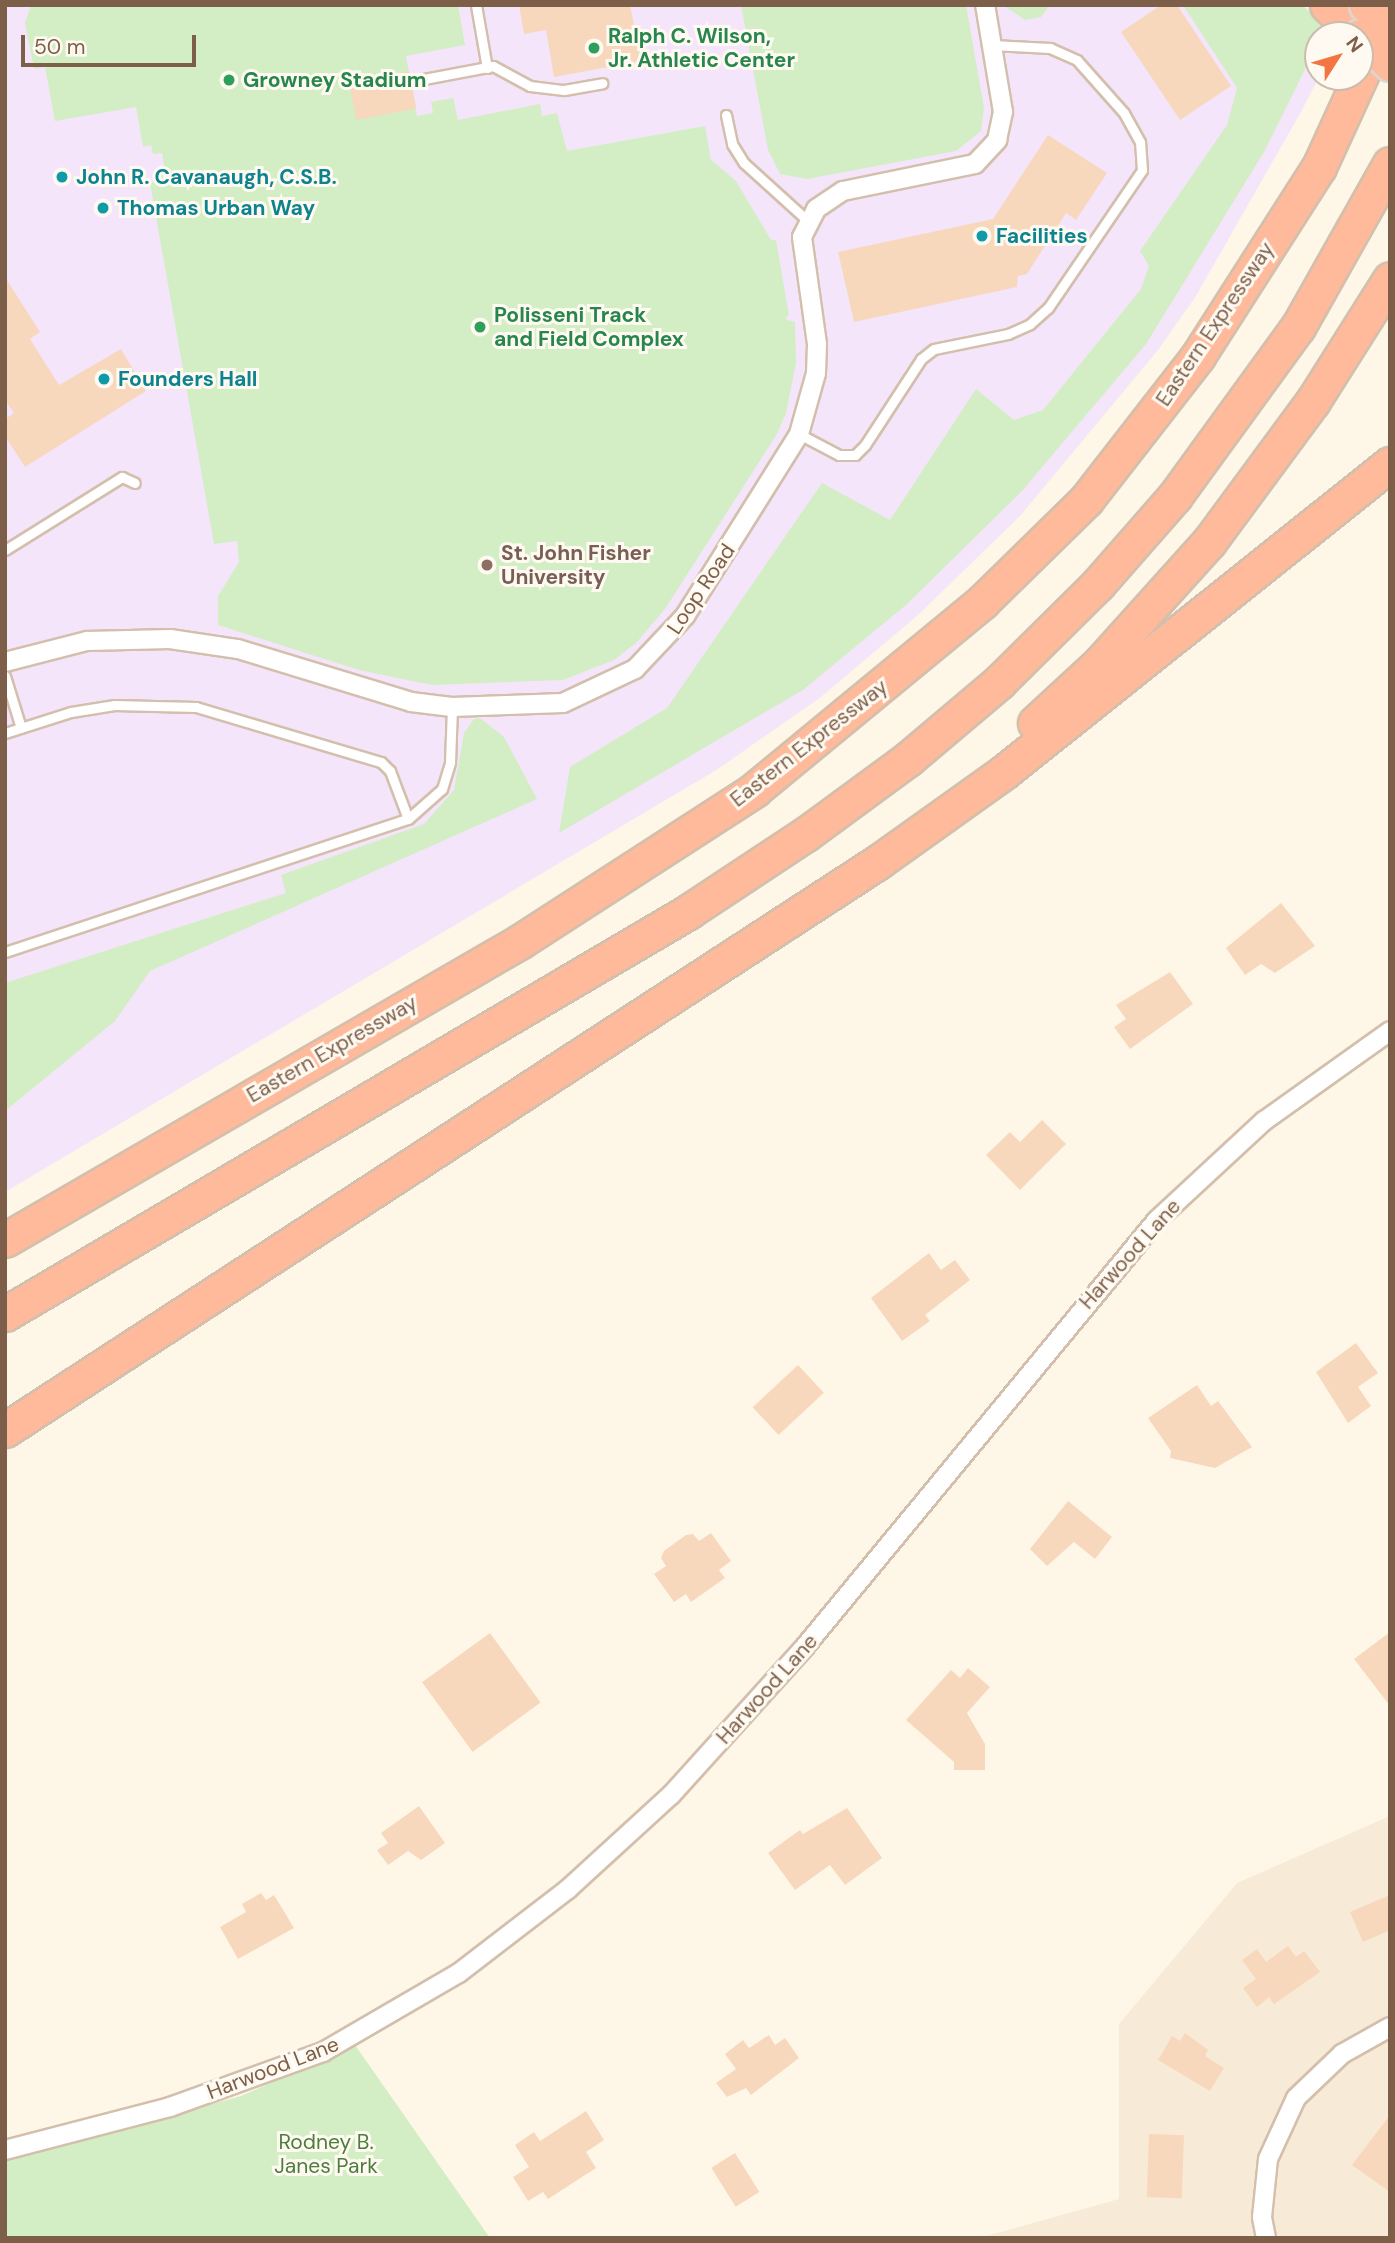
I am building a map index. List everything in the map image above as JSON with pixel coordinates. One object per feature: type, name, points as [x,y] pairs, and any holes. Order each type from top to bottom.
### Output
[{"type":"highway","points":[[1327,5],[1344,21]]},
{"type":"highway","points":[[1366,5],[1390,27]]},
{"type":"highway","name":"Eastern Expressway","points":[[5,1240],[521,941],[754,790],[982,602],[1086,500],[1198,356],[1319,167],[1390,13]]},
{"type":"highway","points":[[1374,50],[1390,64]]},
{"type":"highway","points":[[5,1314],[688,912],[806,834],[908,760],[999,682],[1098,584],[1175,496],[1297,327],[1390,164]]},
{"type":"highway","points":[[949,808],[1099,664],[1209,542],[1313,401],[1390,279]]},
{"type":"highway","points":[[5,1430],[799,916],[949,808],[1004,772],[1390,464]]},
{"type":"street","points":[[808,221],[827,198],[843,191],[957,170],[989,153],[1003,124],[985,5]]},
{"type":"street","name":"Loop Road","points":[[5,662],[87,641],[170,639],[237,649],[411,702],[452,706],[563,703],[635,669],[685,617],[799,434],[816,373],[817,344],[803,252],[808,221]]},
{"type":"street","name":"Harwood Lane","points":[[5,2150],[170,2107],[323,2052],[458,1973],[568,1889],[671,1795],[803,1649],[1157,1220],[1265,1121],[1390,1031]]},
{"type":"street","points":[[1266,2238],[1264,2179],[1275,2139],[1290,2107],[1325,2067],[1390,2027]]},
{"type":"lane","points":[[476,5],[487,68]]},
{"type":"lane","points":[[799,434],[839,455],[855,455],[865,446],[920,359],[934,349],[1007,334],[1030,324],[1048,308],[1142,170],[1140,142],[1124,113],[1077,60],[1050,48],[992,45]]},
{"type":"lane","points":[[424,79],[494,66],[530,86],[564,90],[602,83]]},
{"type":"lane","points":[[726,115],[732,144],[744,163],[808,221]]},
{"type":"lane","points":[[5,550],[122,477],[135,483]]},
{"type":"lane","points":[[5,676],[21,727]]},
{"type":"lane","points":[[5,733],[114,705],[153,704],[225,713],[381,762],[390,771],[408,819]]},
{"type":"lane","points":[[5,952],[408,819],[442,789],[450,762],[452,706]]},
{"type":"shaded area","name":"St. John Fisher University","points":[[5,5],[1303,5],[1320,21],[1304,21],[1304,91],[1312,91],[1196,296],[1158,350],[1020,516],[918,615],[821,697],[718,769],[5,1192]]},
{"type":"shaded area","points":[[1390,1816],[1390,2238],[979,2238],[1119,2199],[1119,2024],[1237,1883]]},
{"type":"green space","name":"Polisseni Track and Field Complex","points":[[31,5],[458,5],[465,45],[406,56],[417,116],[433,113],[431,102],[453,98],[458,120],[540,104],[542,116],[557,113],[567,151],[705,126],[711,160],[736,181],[771,240],[776,240],[789,315],[785,319],[795,322],[796,363],[786,413],[777,434],[665,609],[636,643],[614,660],[563,680],[432,685],[359,670],[218,625],[218,596],[239,562],[237,541],[214,544],[150,183],[157,181],[156,173],[165,171],[162,153],[153,154],[151,145],[143,147],[136,107],[55,121],[45,67],[34,69],[25,23]]},
{"type":"green space","points":[[741,5],[966,5],[984,108],[981,131],[956,151],[807,179],[780,174],[768,150]]},
{"type":"green space","points":[[1003,5],[1049,6],[1041,17],[1025,20]]},
{"type":"green space","points":[[1183,5],[1302,5],[1319,21],[1304,21],[1304,71],[1264,152],[1146,344],[1022,491],[906,605],[803,690],[559,833],[570,767],[667,708],[822,483],[890,520],[976,389],[1014,420],[1043,410],[1141,289],[1149,266],[1140,251],[1227,125],[1237,88]]},
{"type":"green space","points":[[480,718],[504,737],[537,799],[150,971],[115,1021],[5,1111],[5,983],[286,893],[281,875],[424,824],[454,790],[464,733],[474,719]]},
{"type":"green space","name":"Rodney B. Janes Park","points":[[355,2045],[490,2238],[5,2238],[5,2161],[241,2096]]},
{"type":"building","name":"Ralph C. Wilson, Jr. Athletic Center","points":[[519,5],[630,5],[641,61],[554,77],[546,30],[524,34]]},
{"type":"building","points":[[1161,5],[1177,5],[1231,86],[1180,120],[1121,32]]},
{"type":"building","points":[[409,71],[416,108],[356,120],[349,83]]},
{"type":"building","name":"Facilities","points":[[1048,135],[1107,173],[1076,220],[1066,213],[1027,274],[1018,276],[1017,287],[854,322],[838,252],[993,219]]},
{"type":"building","name":"Founders Hall","points":[[5,277],[40,332],[30,339],[59,385],[121,349],[146,391],[25,467],[5,436],[5,419],[14,413],[5,400]]},
{"type":"building","points":[[1281,903],[1315,946],[1275,973],[1261,964],[1245,975],[1226,948]]},
{"type":"building","points":[[1170,972],[1193,1004],[1130,1049],[1114,1027],[1126,1019],[1116,1005]]},
{"type":"building","points":[[1042,1120],[1066,1144],[1020,1190],[986,1155],[1010,1132],[1020,1142]]},
{"type":"building","points":[[929,1253],[941,1270],[955,1260],[970,1280],[925,1315],[930,1321],[902,1341],[871,1298]]},
{"type":"building","points":[[1356,1343],[1378,1373],[1358,1387],[1371,1406],[1348,1423],[1316,1372]]},
{"type":"building","points":[[798,1365],[824,1393],[779,1435],[753,1407]]},
{"type":"building","points":[[1197,1385],[1211,1406],[1218,1401],[1252,1447],[1215,1468],[1170,1458],[1171,1451],[1148,1418]]},
{"type":"building","points":[[1068,1501],[1112,1537],[1095,1559],[1074,1542],[1047,1566],[1030,1549]]},
{"type":"building","points":[[711,1533],[731,1561],[719,1570],[725,1578],[691,1602],[686,1594],[674,1602],[654,1574],[666,1566],[661,1558],[664,1551],[686,1535],[693,1534],[699,1541]]},
{"type":"building","points":[[1390,1632],[1390,1706],[1354,1659]]},
{"type":"building","points":[[490,1633],[541,1703],[473,1752],[422,1682]]},
{"type":"building","points":[[968,1668],[990,1687],[967,1713],[985,1744],[985,1770],[954,1770],[954,1762],[906,1720],[951,1670],[960,1678]]},
{"type":"building","points":[[419,1806],[445,1843],[421,1860],[408,1851],[388,1865],[377,1850],[388,1843],[381,1833]]},
{"type":"building","points":[[847,1808],[882,1858],[845,1885],[830,1865],[795,1890],[768,1853],[800,1830],[803,1834]]},
{"type":"building","points":[[261,1893],[266,1900],[274,1895],[294,1928],[238,1959],[220,1927],[246,1912],[242,1904]]},
{"type":"building","points":[[1390,1895],[1390,1930],[1363,1942],[1350,1912]]},
{"type":"building","points":[[1288,1946],[1296,1957],[1304,1951],[1320,1972],[1274,2004],[1269,1997],[1257,2007],[1243,1988],[1256,1979],[1242,1960],[1257,1949],[1266,1962]]},
{"type":"building","points":[[1185,2033],[1208,2050],[1205,2056],[1224,2068],[1210,2091],[1158,2060],[1172,2036],[1180,2041]]},
{"type":"building","points":[[769,2035],[775,2045],[785,2038],[799,2058],[751,2095],[746,2088],[727,2097],[716,2083],[736,2069],[725,2054],[743,2040],[749,2048]]},
{"type":"building","points":[[586,2111],[604,2140],[586,2152],[596,2168],[548,2199],[543,2192],[528,2201],[513,2177],[529,2167],[515,2145],[534,2132],[540,2141]]},
{"type":"building","points":[[1390,2115],[1390,2192],[1352,2165]]},
{"type":"building","points":[[1149,2134],[1184,2135],[1182,2198],[1147,2197]]},
{"type":"building","points":[[735,2153],[759,2192],[736,2207],[711,2168]]},
{"type":"place","name":"Ralph C. Wilson, Jr. Athletic Center","points":[[594,48]]},
{"type":"place","name":"Growney Stadium","points":[[229,80]]},
{"type":"place","name":"John R. Cavanaugh, C.S.B.","points":[[62,177]]},
{"type":"place","name":"Thomas Urban Way","points":[[103,208]]},
{"type":"place","name":"Facilities","points":[[982,236]]},
{"type":"place","name":"Polisseni Track and Field Complex","points":[[480,327]]},
{"type":"place","name":"Founders Hall","points":[[104,379]]},
{"type":"place","name":"St. John Fisher University","points":[[487,565]]}]
